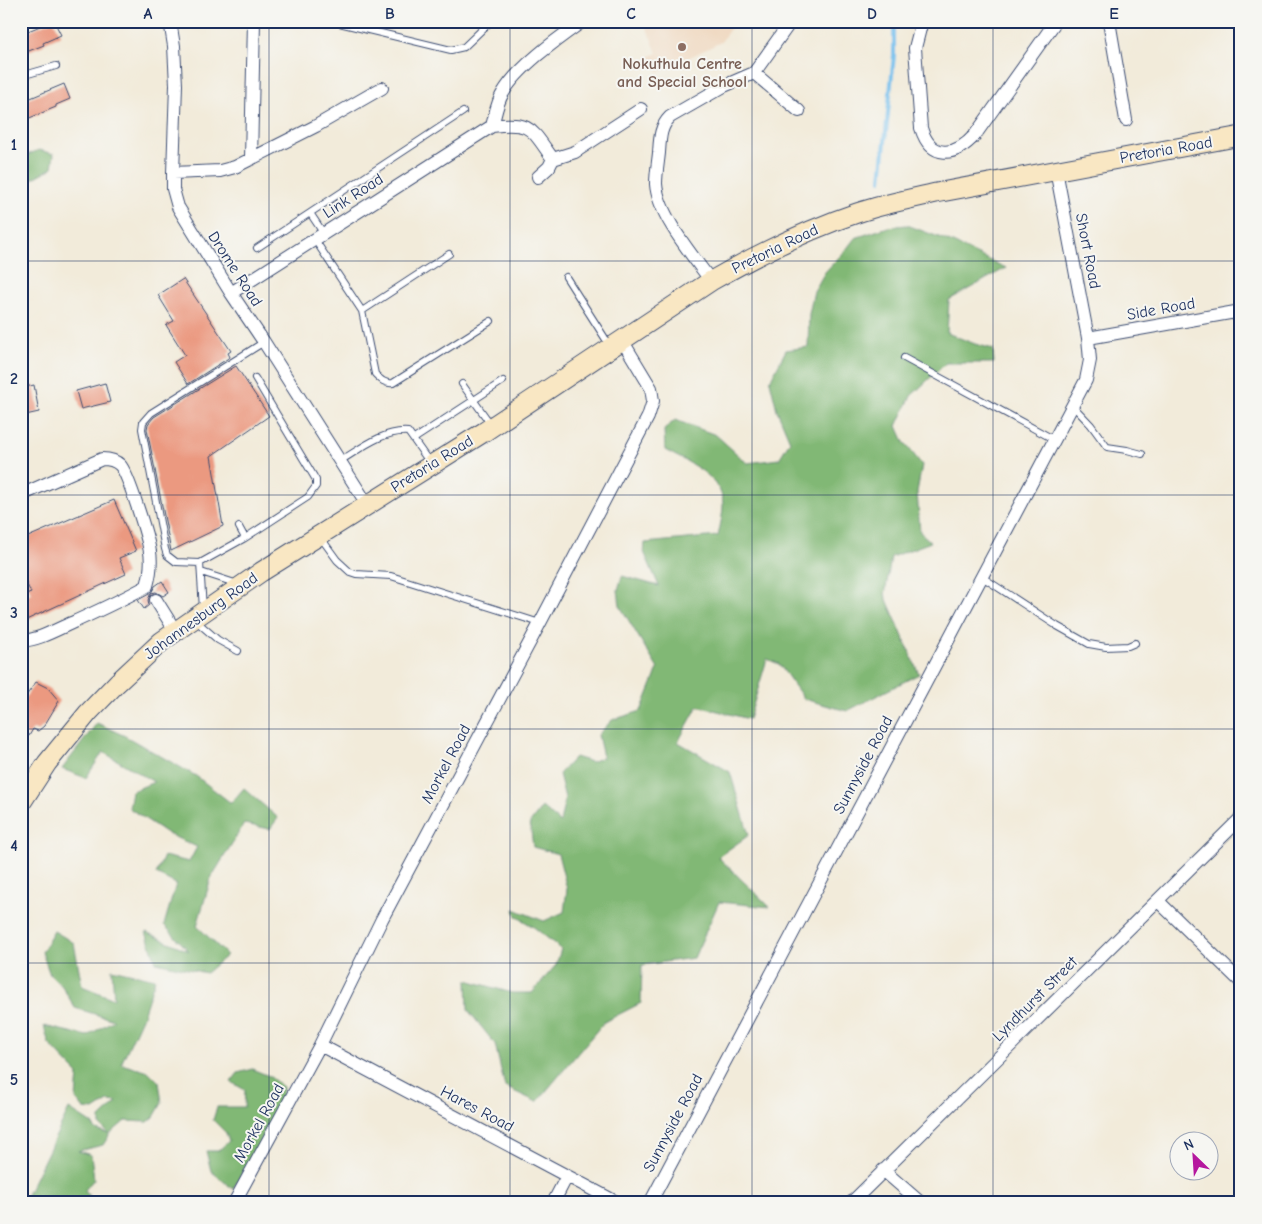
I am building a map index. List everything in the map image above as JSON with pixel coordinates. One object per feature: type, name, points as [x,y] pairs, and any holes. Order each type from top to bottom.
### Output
[{"type":"main road","name":"Pretoria Road","points":[[367,504],[492,426],[711,282],[770,248],[822,226],[859,212],[936,193],[1241,136]]},
{"type":"main road","name":"Johannesburg Road","points":[[23,798],[47,763],[88,713],[146,656],[176,632],[242,586],[367,504]]},
{"type":"street","name":"Drome Road","points":[[170,21],[174,46],[176,85],[172,173],[175,198],[182,215],[231,294],[264,342],[367,504]]},
{"type":"street","points":[[251,159],[254,21]]},
{"type":"street","points":[[711,282],[669,220],[658,197],[656,185],[661,130],[664,123],[670,117],[724,86],[754,72],[791,21]]},
{"type":"street","points":[[922,21],[915,48],[921,128],[928,145],[937,151],[945,152],[962,147],[975,135],[1056,21]]},
{"type":"street","points":[[1109,21],[1126,120]]},
{"type":"street","points":[[553,159],[532,130],[520,124],[492,126],[502,94],[512,81],[532,60],[580,23]]},
{"type":"street","points":[[754,72],[799,111]]},
{"type":"street","points":[[172,173],[220,171],[235,167],[316,126],[382,88]]},
{"type":"street","points":[[538,177],[553,159],[574,152],[641,108]]},
{"type":"street","name":"Link Road","points":[[231,294],[492,126]]},
{"type":"street","name":"Short Road","points":[[1056,170],[1088,338]]},
{"type":"street","name":"Side Road","points":[[1088,338],[1236,312]]},
{"type":"street","name":"Sunnyside Road","points":[[650,1203],[1073,406],[1090,368],[1088,338]]},
{"type":"street","name":"Morkel Road","points":[[234,1203],[320,1045],[382,919],[648,417],[653,396],[650,388],[617,344]]},
{"type":"street","points":[[21,495],[102,460],[110,459],[119,464],[123,469],[141,518],[150,551],[150,592],[176,632]]},
{"type":"street","points":[[21,641],[36,638],[66,626],[128,596],[150,592]]},
{"type":"street","name":"Lyndhurst Street","points":[[851,1203],[1241,818]]},
{"type":"street","points":[[1158,900],[1241,982]]},
{"type":"street","name":"Hares Road","points":[[320,1045],[618,1203]]},
{"type":"street","points":[[883,1170],[921,1203]]},
{"type":"street","points":[[553,1203],[567,1176]]},
{"type":"lane","points":[[331,21],[451,50],[464,47],[491,21]]},
{"type":"lane","points":[[21,76],[56,66]]},
{"type":"lane","points":[[257,248],[463,112]]},
{"type":"lane","points":[[310,213],[320,237],[362,311],[375,374],[381,381],[388,384],[393,383],[490,321]]},
{"type":"lane","points":[[362,311],[449,254]]},
{"type":"lane","points":[[566,277],[617,344]]},
{"type":"lane","points":[[1236,312],[1241,324]]},
{"type":"lane","points":[[255,378],[316,480],[316,486],[308,497],[245,538],[200,563],[176,562],[168,555],[165,548],[142,429],[143,422],[151,413],[264,342]]},
{"type":"lane","points":[[904,358],[1054,440]]},
{"type":"lane","points":[[414,439],[503,381]]},
{"type":"lane","points":[[462,384],[492,426]]},
{"type":"lane","points":[[1073,406],[1091,425],[1107,447],[1142,454]]},
{"type":"lane","points":[[340,461],[390,433],[408,432],[431,465]]},
{"type":"lane","points":[[240,527],[245,538]]},
{"type":"lane","points":[[319,535],[337,560],[350,572],[391,576],[540,623]]},
{"type":"lane","points":[[200,563],[202,572],[199,616],[218,640],[238,650]]},
{"type":"lane","points":[[202,572],[242,586]]},
{"type":"lane","points":[[982,577],[1057,626],[1089,644],[1106,647],[1128,646],[1136,643]]},
{"type":"shaded area","name":"Nokuthula Centre and Special School","points":[[644,21],[735,21],[721,42],[659,72],[649,57],[657,53]]},
{"type":"green space","points":[[39,150],[54,154],[52,168],[32,179],[21,204],[21,152],[27,155]]},
{"type":"green space","points":[[907,225],[944,239],[1006,268],[949,300],[947,333],[993,349],[994,363],[946,363],[911,396],[897,426],[904,442],[922,465],[917,492],[920,532],[931,542],[891,557],[885,595],[919,674],[847,711],[804,699],[779,664],[767,659],[749,719],[698,706],[678,742],[730,772],[749,835],[718,857],[770,907],[719,902],[694,958],[642,965],[641,1003],[604,1022],[537,1102],[505,1087],[495,1044],[468,1010],[467,980],[512,993],[532,993],[556,965],[561,949],[535,928],[516,916],[514,909],[544,921],[564,912],[567,889],[558,854],[533,847],[530,823],[542,807],[560,823],[565,798],[559,774],[575,757],[591,762],[603,757],[598,735],[612,720],[641,711],[658,669],[620,606],[618,590],[622,576],[659,586],[644,552],[645,543],[718,536],[723,505],[717,485],[702,471],[665,450],[664,430],[675,420],[716,435],[747,463],[779,459],[790,441],[777,410],[770,381],[786,350],[808,347],[809,314],[814,291],[825,272],[855,238],[888,227]]},
{"type":"green space","points":[[97,723],[125,736],[196,776],[231,803],[244,788],[278,818],[270,829],[244,824],[211,878],[197,926],[227,955],[206,973],[156,962],[146,932],[189,951],[164,925],[176,884],[156,874],[164,856],[189,862],[197,847],[168,834],[129,808],[132,791],[154,782],[103,752],[86,778],[62,769]]},
{"type":"green space","points":[[54,931],[74,943],[82,986],[114,999],[112,969],[155,979],[142,1018],[121,1064],[149,1072],[159,1082],[162,1103],[154,1117],[148,1122],[125,1121],[110,1134],[103,1145],[78,1151],[91,1155],[94,1179],[85,1190],[92,1200],[91,1203],[57,1203],[54,1201],[52,1203],[23,1203],[69,1109],[92,1124],[96,1130],[109,1134],[100,1125],[100,1118],[117,1102],[108,1101],[94,1110],[84,1109],[76,1099],[78,1074],[49,1044],[44,1026],[87,1036],[114,1020],[75,1008],[62,986],[50,975],[42,952]]},
{"type":"green space","points":[[252,1069],[269,1076],[283,1087],[282,1104],[233,1189],[211,1171],[206,1151],[218,1151],[229,1141],[226,1133],[213,1120],[217,1107],[244,1107],[245,1090],[231,1082],[238,1073]]},
{"type":"building","points":[[54,21],[61,35],[43,43],[44,45],[21,54],[21,34]]},
{"type":"building","points":[[64,84],[70,99],[27,119],[24,112],[21,113],[21,102]]},
{"type":"building","points":[[183,279],[231,351],[228,353],[230,357],[188,384],[174,362],[185,355],[166,325],[174,321],[158,295]]},
{"type":"building","points":[[236,366],[269,416],[211,456],[223,526],[171,551],[147,429],[148,424],[154,417]]},
{"type":"building","points":[[105,383],[110,402],[81,409],[76,391]]},
{"type":"building","points":[[34,385],[39,412],[21,416],[21,388]]},
{"type":"building","points":[[114,500],[136,551],[119,558],[126,574],[24,621],[21,614],[21,597],[31,593],[21,572],[21,540]]},
{"type":"building","points":[[162,581],[169,592],[163,596],[156,592],[151,593],[155,586]]},
{"type":"building","points":[[151,593],[148,600],[149,605],[144,609],[138,600]]},
{"type":"building","points":[[36,682],[48,688],[59,701],[44,726],[38,731],[33,729],[29,736],[21,731],[21,703]]},
{"type":"waterway","points":[[881,180],[894,55],[894,21]]},
{"type":"place","name":"Nokuthula Centre and Special School","points":[[682,47]]}]
